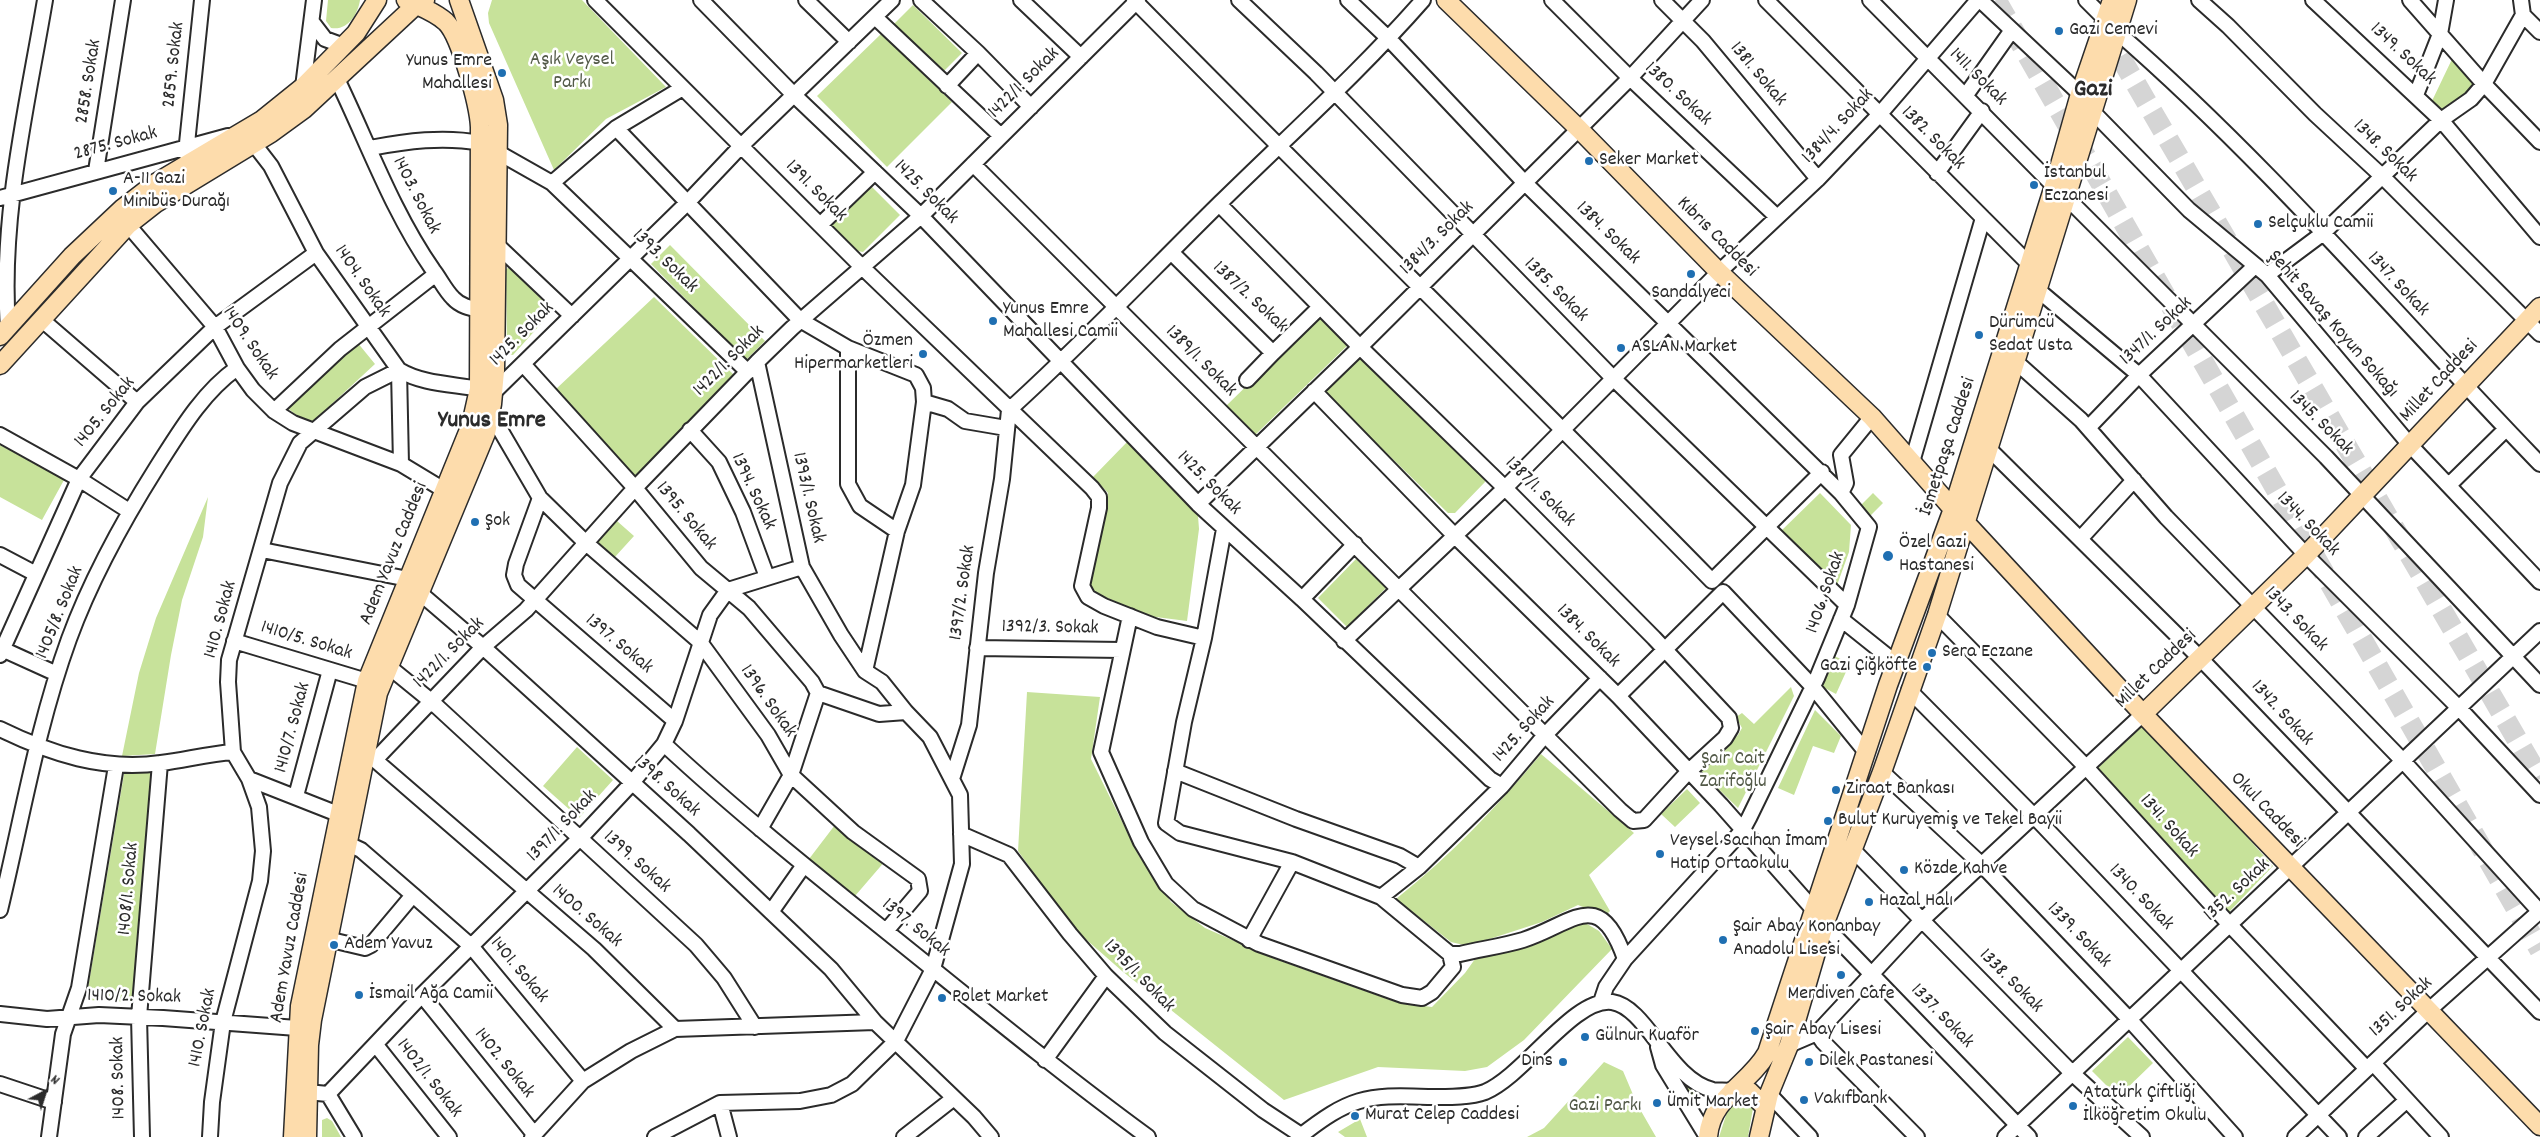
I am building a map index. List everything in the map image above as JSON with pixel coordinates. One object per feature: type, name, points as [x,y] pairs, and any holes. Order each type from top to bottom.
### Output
[{"type":"main road","points":[[0,365],[128,225],[248,138],[262,120],[303,87],[344,46],[369,16],[378,0]]},
{"type":"main road","name":"Adem Yavuz Caddesi","points":[[293,1137],[297,1028],[338,814],[367,681],[486,390],[500,153],[494,100],[459,0]]},
{"type":"main road","name":"Kıbrıs Caddesi","points":[[1446,0],[1578,129],[1719,272],[1872,416],[1966,522]]},
{"type":"main road","name":"İsmetpaşa Caddesi","points":[[1708,1137],[1710,1119],[1719,1103],[1752,1075],[1767,1053],[1896,663],[1953,509],[2028,264],[2060,191],[2091,110],[2111,25],[2112,0]]},
{"type":"main road","name":"İsmetpaşa Caddesi","points":[[1759,1137],[1767,1100],[1789,1045],[1824,924],[1882,772],[1936,614],[2038,290],[2080,94],[2111,25],[2127,0]]},
{"type":"main road","points":[[4,332],[72,256],[123,208],[154,184],[185,164],[248,138],[304,109],[416,1]]},
{"type":"main road","name":"Adem Yavuz Caddesi","points":[[307,1137],[307,1092],[312,1020],[346,843],[370,760],[378,693],[470,474],[490,414],[486,390],[480,310],[480,143],[478,103],[455,36],[448,24],[416,1]]},
{"type":"main road","points":[[480,143],[500,153]]},
{"type":"main road","name":"Millet Caddesi","points":[[2143,714],[2306,555],[2540,307]]},
{"type":"main road","name":"Okul Caddesi","points":[[1966,522],[2143,714],[2540,1126]]},
{"type":"main road","points":[[1732,1091],[1749,1091],[1767,1100]]},
{"type":"street","points":[[4,332],[6,196],[45,0]]},
{"type":"street","name":"2858. Sokak","points":[[96,171],[123,0]]},
{"type":"street","name":"2859. Sokak","points":[[185,164],[202,0]]},
{"type":"street","points":[[303,87],[314,0]]},
{"type":"street","name":"1391. Sokak","points":[[595,0],[681,89],[1099,497],[1099,508],[1082,586],[1088,597],[1130,616]]},
{"type":"street","name":"1425. Sokak","points":[[701,0],[794,95],[921,216],[1198,504],[1302,599],[1490,779],[1502,786],[1545,735],[1600,678]]},
{"type":"street","points":[[806,0],[849,42]]},
{"type":"street","name":"1425. Sokak","points":[[486,390],[523,364],[687,204],[741,146],[892,0]]},
{"type":"street","points":[[921,0],[978,53],[1031,107]]},
{"type":"street","points":[[1021,0],[1081,58]]},
{"type":"street","name":"1385. Sokak","points":[[1239,0],[1316,73],[1333,93],[1471,235],[1614,379],[1847,605]]},
{"type":"street","name":"1384. Sokak","points":[[1348,0],[1389,39],[1524,182],[1822,472],[1841,493]]},
{"type":"street","points":[[1008,410],[1062,362],[1219,204],[1389,39],[1423,0]]},
{"type":"street","name":"1380. Sokak","points":[[1552,0],[1630,78],[1776,216]]},
{"type":"street","name":"1381. Sokak","points":[[1662,0],[1703,41],[1818,179]]},
{"type":"street","name":"1384/3. Sokak","points":[[1198,504],[1360,347],[1418,287],[1630,78],[1702,0]]},
{"type":"street","name":"1382. Sokak","points":[[1766,0],[2028,264]]},
{"type":"street","name":"1411. Sokak","points":[[1870,0],[2060,191]]},
{"type":"street","points":[[1979,0],[2080,94]]},
{"type":"street","name":"1384/4. Sokak","points":[[1344,640],[1505,488],[1719,272],[1776,216],[1818,179],[1879,115],[1979,0]]},
{"type":"street","name":"1347. Sokak","points":[[2086,0],[2168,76],[2322,234],[2540,464]]},
{"type":"street","name":"1348. Sokak","points":[[2198,0],[2228,26],[2315,114],[2383,177],[2540,334]]},
{"type":"street","name":"1349. Sokak","points":[[2313,0],[2441,120],[2540,237]]},
{"type":"street","points":[[2410,0],[2484,84],[2540,142]]},
{"type":"street","points":[[2416,95],[2440,34],[2447,0]]},
{"type":"street","points":[[2267,276],[2322,234],[2441,120],[2470,99],[2484,84],[2523,15],[2521,0]]},
{"type":"street","points":[[1136,1],[1418,287],[1564,429],[1724,592],[1813,687],[1866,752]]},
{"type":"street","name":"1422/1. Sokak","points":[[370,760],[483,647],[534,600],[635,488],[752,367],[800,320],[921,216],[1136,1]]},
{"type":"street","points":[[2523,15],[2540,32]]},
{"type":"street","points":[[875,18],[1001,136]]},
{"type":"street","points":[[312,22],[325,39],[344,46]]},
{"type":"street","points":[[1966,95],[2012,30]]},
{"type":"street","points":[[947,86],[978,53]]},
{"type":"street","name":"1403. Sokak","points":[[336,80],[370,148],[386,189],[408,231],[453,298],[465,307],[480,310]]},
{"type":"street","points":[[552,183],[616,128],[681,89]]},
{"type":"street","name":"Şehit Savaş Koyun Sokağı","points":[[2091,110],[2189,210],[2267,276],[2410,446],[2540,582]]},
{"type":"street","points":[[1938,173],[1982,111]]},
{"type":"street","points":[[616,128],[800,320],[848,348],[916,375],[923,388],[924,402],[913,485],[897,530],[865,671]]},
{"type":"street","name":"2875. Sokak","points":[[6,196],[186,146],[248,138]]},
{"type":"street","name":"1404. Sokak","points":[[248,138],[271,166],[316,253],[399,370]]},
{"type":"street","points":[[370,148],[415,140],[464,140],[480,143]]},
{"type":"street","name":"1393. Sokak","points":[[500,153],[552,183],[752,367]]},
{"type":"street","name":"1389/1. Sokak","points":[[973,164],[1630,819],[1634,821],[1644,820]]},
{"type":"street","points":[[820,225],[875,172]]},
{"type":"street","name":"1345. Sokak","points":[[2060,191],[2362,496],[2540,685]]},
{"type":"street","name":"1387/1. Sokak","points":[[1219,204],[1360,347],[1505,488],[1718,705],[1731,725],[1725,738],[1688,772],[1644,820]]},
{"type":"street","points":[[1912,462],[1983,218]]},
{"type":"street","name":"1409. Sokak","points":[[128,225],[215,327],[237,368],[253,390],[274,411],[293,423],[401,464],[444,490]]},
{"type":"street","points":[[496,244],[572,316]]},
{"type":"street","name":"1387/2. Sokak","points":[[1172,252],[1273,354],[1320,307]]},
{"type":"street","name":"1405. Sokak","points":[[1,651],[79,479],[137,402],[215,327],[316,253]]},
{"type":"street","name":"1347/1. Sokak","points":[[2088,428],[2139,375],[2255,266]]},
{"type":"street","points":[[274,411],[367,326],[436,274]]},
{"type":"street","name":"1344. Sokak","points":[[2038,290],[2139,375],[2306,555],[2459,708],[2540,796]]},
{"type":"street","points":[[41,319],[137,402]]},
{"type":"street","points":[[848,348],[848,484],[860,506],[897,530]]},
{"type":"street","points":[[1247,380],[1273,354]]},
{"type":"street","name":"1343. Sokak","points":[[2015,362],[2088,428],[2166,517],[2404,762],[2540,912]]},
{"type":"street","name":"1395. Sokak","points":[[523,364],[635,488],[701,568],[749,608],[812,682],[818,693]]},
{"type":"street","name":"1393/1. Sokak","points":[[720,1104],[800,1100],[831,1095],[852,1084],[896,1042],[933,969],[962,864],[960,795],[930,738],[882,682],[865,671],[841,635],[802,567],[752,367]]},
{"type":"street","name":"1405/8. Sokak","points":[[0,910],[36,746],[57,674],[73,628],[129,511],[186,422],[208,394],[237,368]]},
{"type":"street","points":[[399,370],[408,375],[423,379],[486,390]]},
{"type":"street","points":[[399,370],[401,464]]},
{"type":"street","name":"1410. Sokak","points":[[210,1137],[213,1093],[223,1022],[258,890],[263,851],[259,807],[249,779],[233,752],[228,682],[229,660],[280,483],[290,460],[300,443],[365,387],[399,370]]},
{"type":"street","name":"1384. Sokak","points":[[1314,392],[1454,535],[1618,696],[1813,910]]},
{"type":"street","points":[[924,402],[948,409],[965,421],[1006,428]]},
{"type":"street","name":"1397/2. Sokak","points":[[952,780],[969,725],[986,573],[1002,479],[1008,410]]},
{"type":"street","name":"1396. Sokak","points":[[490,414],[540,498],[586,542],[700,642],[768,735],[791,775],[853,832],[918,879],[920,891],[886,931]]},
{"type":"street","points":[[1841,493],[1846,482],[1840,455],[1872,416]]},
{"type":"street","points":[[2449,485],[2506,429]]},
{"type":"street","name":"1394. Sokak","points":[[690,430],[719,462],[743,512],[768,577]]},
{"type":"street","points":[[0,435],[79,479],[129,511]]},
{"type":"street","name":"1342. Sokak","points":[[1988,448],[2081,538],[2200,658],[2348,815],[2488,956],[2540,1012]]},
{"type":"street","points":[[1712,581],[1822,472]]},
{"type":"street","points":[[2081,538],[2134,480]]},
{"type":"street","name":"1406. Sokak","points":[[1742,831],[1813,687],[1847,605],[1869,527],[1841,493]]},
{"type":"street","name":"1397. Sokak","points":[[540,498],[516,564],[514,575],[518,585],[675,721]]},
{"type":"street","points":[[1204,638],[1157,627],[1130,616],[1101,752],[1141,842],[1166,884],[1193,909],[1249,940],[1381,990],[1422,998],[1432,992],[1453,967],[1450,954],[1381,897],[1292,862],[1194,837],[1172,829],[1166,823],[1184,722],[1204,638],[1224,529]]},
{"type":"street","points":[[1302,599],[1354,544]]},
{"type":"street","points":[[262,550],[408,579]]},
{"type":"street","points":[[0,555],[36,574]]},
{"type":"street","points":[[728,590],[802,567]]},
{"type":"street","name":"1397/1. Sokak","points":[[328,1094],[422,995],[528,892],[632,784],[664,744],[675,721],[710,614],[728,590]]},
{"type":"street","points":[[1618,696],[1724,592]]},
{"type":"street","name":"1398. Sokak","points":[[420,593],[483,647],[772,912],[831,969],[875,1022],[954,1098],[991,1137]]},
{"type":"street","name":"1341. Sokak","points":[[1936,614],[2086,767],[2230,925],[2370,1066],[2407,1100],[2441,1137]]},
{"type":"street","points":[[1841,619],[1896,663]]},
{"type":"street","name":"1352. Sokak","points":[[2005,1137],[2292,868],[2540,631]]},
{"type":"street","name":"1410/5. Sokak","points":[[234,641],[367,681]]},
{"type":"street","name":"1392/3. Sokak","points":[[977,648],[1122,650]]},
{"type":"street","points":[[1,651],[57,674]]},
{"type":"street","name":"1399. Sokak","points":[[388,666],[431,701],[696,945],[724,978],[755,1027]]},
{"type":"street","name":"1410/7. Sokak","points":[[296,796],[330,670]]},
{"type":"street","name":"1340. Sokak","points":[[1909,690],[2034,816],[2339,1137]]},
{"type":"street","points":[[760,829],[791,775],[818,693],[879,714],[906,712]]},
{"type":"street","name":"Millet Caddesi","points":[[1789,1045],[1817,1033],[1921,921],[2143,714]]},
{"type":"street","points":[[0,729],[36,746],[116,766],[160,763],[233,752]]},
{"type":"street","name":"1397. Sokak","points":[[664,744],[714,791],[804,865],[1045,1060],[1148,1137]]},
{"type":"street","name":"1400. Sokak","points":[[370,760],[594,949],[674,1029]]},
{"type":"street","name":"1408/1. Sokak","points":[[139,1017],[160,763]]},
{"type":"street","points":[[49,1137],[63,1034],[79,988],[116,766]]},
{"type":"street","points":[[1176,771],[1296,819],[1400,856],[1419,867]]},
{"type":"street","name":"1339. Sokak","points":[[1882,772],[1982,865],[2129,1019],[2235,1137]]},
{"type":"street","points":[[249,779],[338,814]]},
{"type":"street","points":[[1381,897],[1419,867],[1502,786]]},
{"type":"street","points":[[1601,1002],[1606,987],[1625,959],[1742,831]]},
{"type":"street","name":"1395/1. Sokak","points":[[961,834],[1008,855],[1070,934],[1106,976],[1165,1033],[1263,1110],[1300,1136]]},
{"type":"street","name":"1401. Sokak","points":[[346,843],[361,850],[472,946],[583,1081]]},
{"type":"street","name":"1338. Sokak","points":[[1853,850],[2072,1073],[2142,1137]]},
{"type":"street","points":[[1249,940],[1292,862]]},
{"type":"street","points":[[772,912],[804,865]]},
{"type":"street","points":[[327,939],[365,948],[371,945],[413,895]]},
{"type":"street","name":"1351. Sokak","points":[[2295,1137],[2428,1011],[2540,912]]},
{"type":"street","points":[[1450,954],[1460,954],[1523,940],[1574,916],[1591,916],[1606,922],[1617,935],[1625,959]]},
{"type":"street","name":"1337. Sokak","points":[[1824,924],[2029,1137]]},
{"type":"street","points":[[1045,1060],[1106,976]]},
{"type":"street","name":"1402. Sokak","points":[[422,995],[533,1136]]},
{"type":"street","points":[[1300,1136],[1320,1119],[1339,1108],[1362,1100],[1389,1095],[1442,1097],[1483,1093],[1506,1081],[1572,1016],[1590,1005],[1601,1002],[1622,1005],[1634,1014],[1682,1072],[1697,1083],[1712,1090],[1732,1091]]},
{"type":"street","name":"1410/2. Sokak","points":[[0,1014],[68,1019],[99,1015],[297,1028]]},
{"type":"street","name":"1408. Sokak","points":[[139,1017],[142,1137]]},
{"type":"street","points":[[533,1136],[583,1081],[631,1051],[674,1029],[875,1022]]},
{"type":"street","points":[[1817,1033],[1823,1042],[1918,1137]]},
{"type":"street","points":[[1657,1044],[1663,1065],[1688,1109],[1708,1137]]},
{"type":"street","name":"1402/1. Sokak","points":[[376,1045],[449,1137]]},
{"type":"street","points":[[0,1084],[54,1102]]},
{"type":"street","points":[[307,1092],[328,1094],[354,1137]]},
{"type":"street","points":[[904,1137],[954,1098]]},
{"type":"street","points":[[1767,1100],[1810,1137]]},
{"type":"street","points":[[2366,1137],[2407,1100]]},
{"type":"street","points":[[656,1137],[720,1104],[729,1137]]},
{"type":"green space","points":[[328,0],[360,0],[357,11],[347,24],[342,27],[331,28],[326,21]]},
{"type":"green space","name":"Aşık Veysel Parkı","points":[[492,0],[582,0],[666,87],[606,119],[554,170],[489,23],[488,13]]},
{"type":"green space","points":[[913,5],[962,53],[942,73],[894,24]]},
{"type":"green space","points":[[881,34],[952,102],[887,167],[817,96]]},
{"type":"green space","points":[[2454,55],[2487,91],[2454,122],[2431,103]]},
{"type":"green space","points":[[866,181],[900,215],[863,252],[853,250],[825,222]]},
{"type":"green space","points":[[670,245],[765,341],[746,360],[651,264]]},
{"type":"green space","points":[[510,267],[547,305],[548,316],[513,355],[507,354],[506,269]]},
{"type":"green space","points":[[654,297],[734,375],[635,476],[556,389]]},
{"type":"green space","points":[[1320,314],[1349,344],[1255,435],[1226,406]]},
{"type":"green space","points":[[357,342],[375,364],[309,425],[286,407]]},
{"type":"green space","points":[[1361,355],[1484,475],[1485,482],[1455,513],[1448,513],[1324,392]]},
{"type":"green space","points":[[1128,441],[1192,506],[1198,516],[1199,529],[1187,621],[1148,616],[1087,589],[1093,549],[1108,493],[1093,477]]},
{"type":"green space","points":[[0,445],[64,480],[42,520],[0,497]]},
{"type":"green space","points":[[1820,493],[1851,525],[1849,552],[1836,588],[1780,532]]},
{"type":"green space","points":[[1873,493],[1883,503],[1868,518],[1858,508]]},
{"type":"green space","points":[[208,497],[203,537],[182,600],[155,754],[122,756],[139,673],[156,618]]},
{"type":"green space","points":[[617,521],[634,536],[614,558],[596,544]]},
{"type":"green space","points":[[1356,559],[1386,588],[1347,627],[1318,598]]},
{"type":"green space","points":[[1834,656],[1850,663],[1836,694],[1821,686]]},
{"type":"green space","name":"Şair Cait Zarifoğlu","points":[[1791,687],[1794,696],[1738,808],[1700,771],[1738,735],[1742,728],[1736,717],[1742,713],[1754,724]]},
{"type":"green space","points":[[1027,692],[1100,697],[1091,759],[1139,856],[1171,902],[1205,928],[1278,960],[1399,1003],[1432,1007],[1465,973],[1475,959],[1582,921],[1599,931],[1612,949],[1524,1040],[1487,1067],[1465,1071],[1378,1067],[1284,1100],[1122,971],[1073,928],[1018,851]]},
{"type":"green space","points":[[1815,710],[1841,736],[1834,753],[1813,746],[1794,795],[1778,788]]},
{"type":"green space","points":[[2145,723],[2273,866],[2229,912],[2098,768]]},
{"type":"green space","points":[[577,747],[613,780],[579,818],[543,786]]},
{"type":"green space","points":[[1541,754],[1634,833],[1589,875],[1610,911],[1605,916],[1578,905],[1542,922],[1468,946],[1451,942],[1396,899],[1435,866],[1472,830]]},
{"type":"green space","points":[[154,771],[134,1002],[86,1000],[124,774]]},
{"type":"green space","points":[[1687,789],[1700,803],[1675,827],[1661,814]]},
{"type":"green space","points":[[838,821],[886,860],[855,896],[809,859]]},
{"type":"green space","points":[[2128,1037],[2153,1063],[2118,1097],[2092,1071]]},
{"type":"green space","name":"Gazi Parkı","points":[[1604,1062],[1623,1071],[1637,1104],[1656,1137],[1527,1137],[1544,1128]]},
{"type":"green space","points":[[1677,1077],[1699,1089],[1694,1104]]},
{"type":"green space","points":[[1740,1099],[1750,1104],[1753,1108],[1748,1137],[1719,1137],[1728,1109]]},
{"type":"green space","points":[[327,1118],[332,1121],[341,1137],[322,1137],[322,1120]]},
{"type":"green space","points":[[1360,1119],[1367,1137],[1345,1137],[1338,1132]]},
{"type":"tunnel","points":[[1996,0],[2540,950]]},
{"type":"tunnel","points":[[2104,29],[2540,779]]},
{"type":"place","name":"Gazi Cemevi","points":[[2059,31]]},
{"type":"place","name":"Yunus Emre Mahallesi","points":[[502,73]]},
{"type":"place","name":"Seker Market","points":[[1589,161]]},
{"type":"place","name":"İstanbul Eczanesi","points":[[2034,185]]},
{"type":"place","name":"A-11 Gazi Minibüs Durağı","points":[[113,191]]},
{"type":"place","name":"Selçuklu Camii","points":[[2258,224]]},
{"type":"place","name":"Sandalyeci","points":[[1691,274]]},
{"type":"place","name":"Yunus Emre Mahallesi Camii","points":[[993,321]]},
{"type":"place","name":"Dürümcü Sedat Usta","points":[[1979,335]]},
{"type":"place","name":"ASLAN Market","points":[[1621,348]]},
{"type":"place","name":"Özmen Hipermarketleri","points":[[923,354]]},
{"type":"place","name":"Şok","points":[[475,522]]},
{"type":"place","name":"Özel Gazi Hastanesi","points":[[1888,556]]},
{"type":"place","name":"Sera Eczane","points":[[1932,653]]},
{"type":"place","name":"Gazi Çiğköfte","points":[[1927,667]]},
{"type":"place","name":"Ziraat Bankası","points":[[1836,790]]},
{"type":"place","name":"Bulut Kuruyemiş ve Tekel Bayii","points":[[1828,821]]},
{"type":"place","name":"Veysel Sacıhan İmam Hatip Ortaokulu","points":[[1660,854]]},
{"type":"place","name":"Közde Kahve","points":[[1904,870]]},
{"type":"place","name":"Hazal Halı","points":[[1869,902]]},
{"type":"place","name":"Şair Abay Konanbay Anadolu Lisesi","points":[[1723,940]]},
{"type":"place","name":"Adem Yavuz","points":[[334,945]]},
{"type":"place","name":"Merdiven Cafe","points":[[1841,975]]},
{"type":"place","name":"İsmail Ağa Camii","points":[[359,995]]},
{"type":"place","name":"Polet Market","points":[[942,998]]},
{"type":"place","name":"Şair Abay Lisesi","points":[[1755,1031]]},
{"type":"place","name":"Gülnur Kuaför","points":[[1585,1037]]},
{"type":"place","name":"Dins","points":[[1563,1062]]},
{"type":"place","name":"Dilek Pastanesi","points":[[1809,1062]]},
{"type":"place","name":"Vakıfbank","points":[[1804,1100]]},
{"type":"place","name":"Ümit Market","points":[[1657,1103]]},
{"type":"place","name":"Atatürk Çiftliği İlköğretim Okulu","points":[[2073,1106]]},
{"type":"place","name":"Murat Celep Caddesi","points":[[1355,1116]]},
{"type":"district","name":"Gazi","points":[[2093,92]]},
{"type":"district","name":"Yunus Emre","points":[[492,423]]}]
